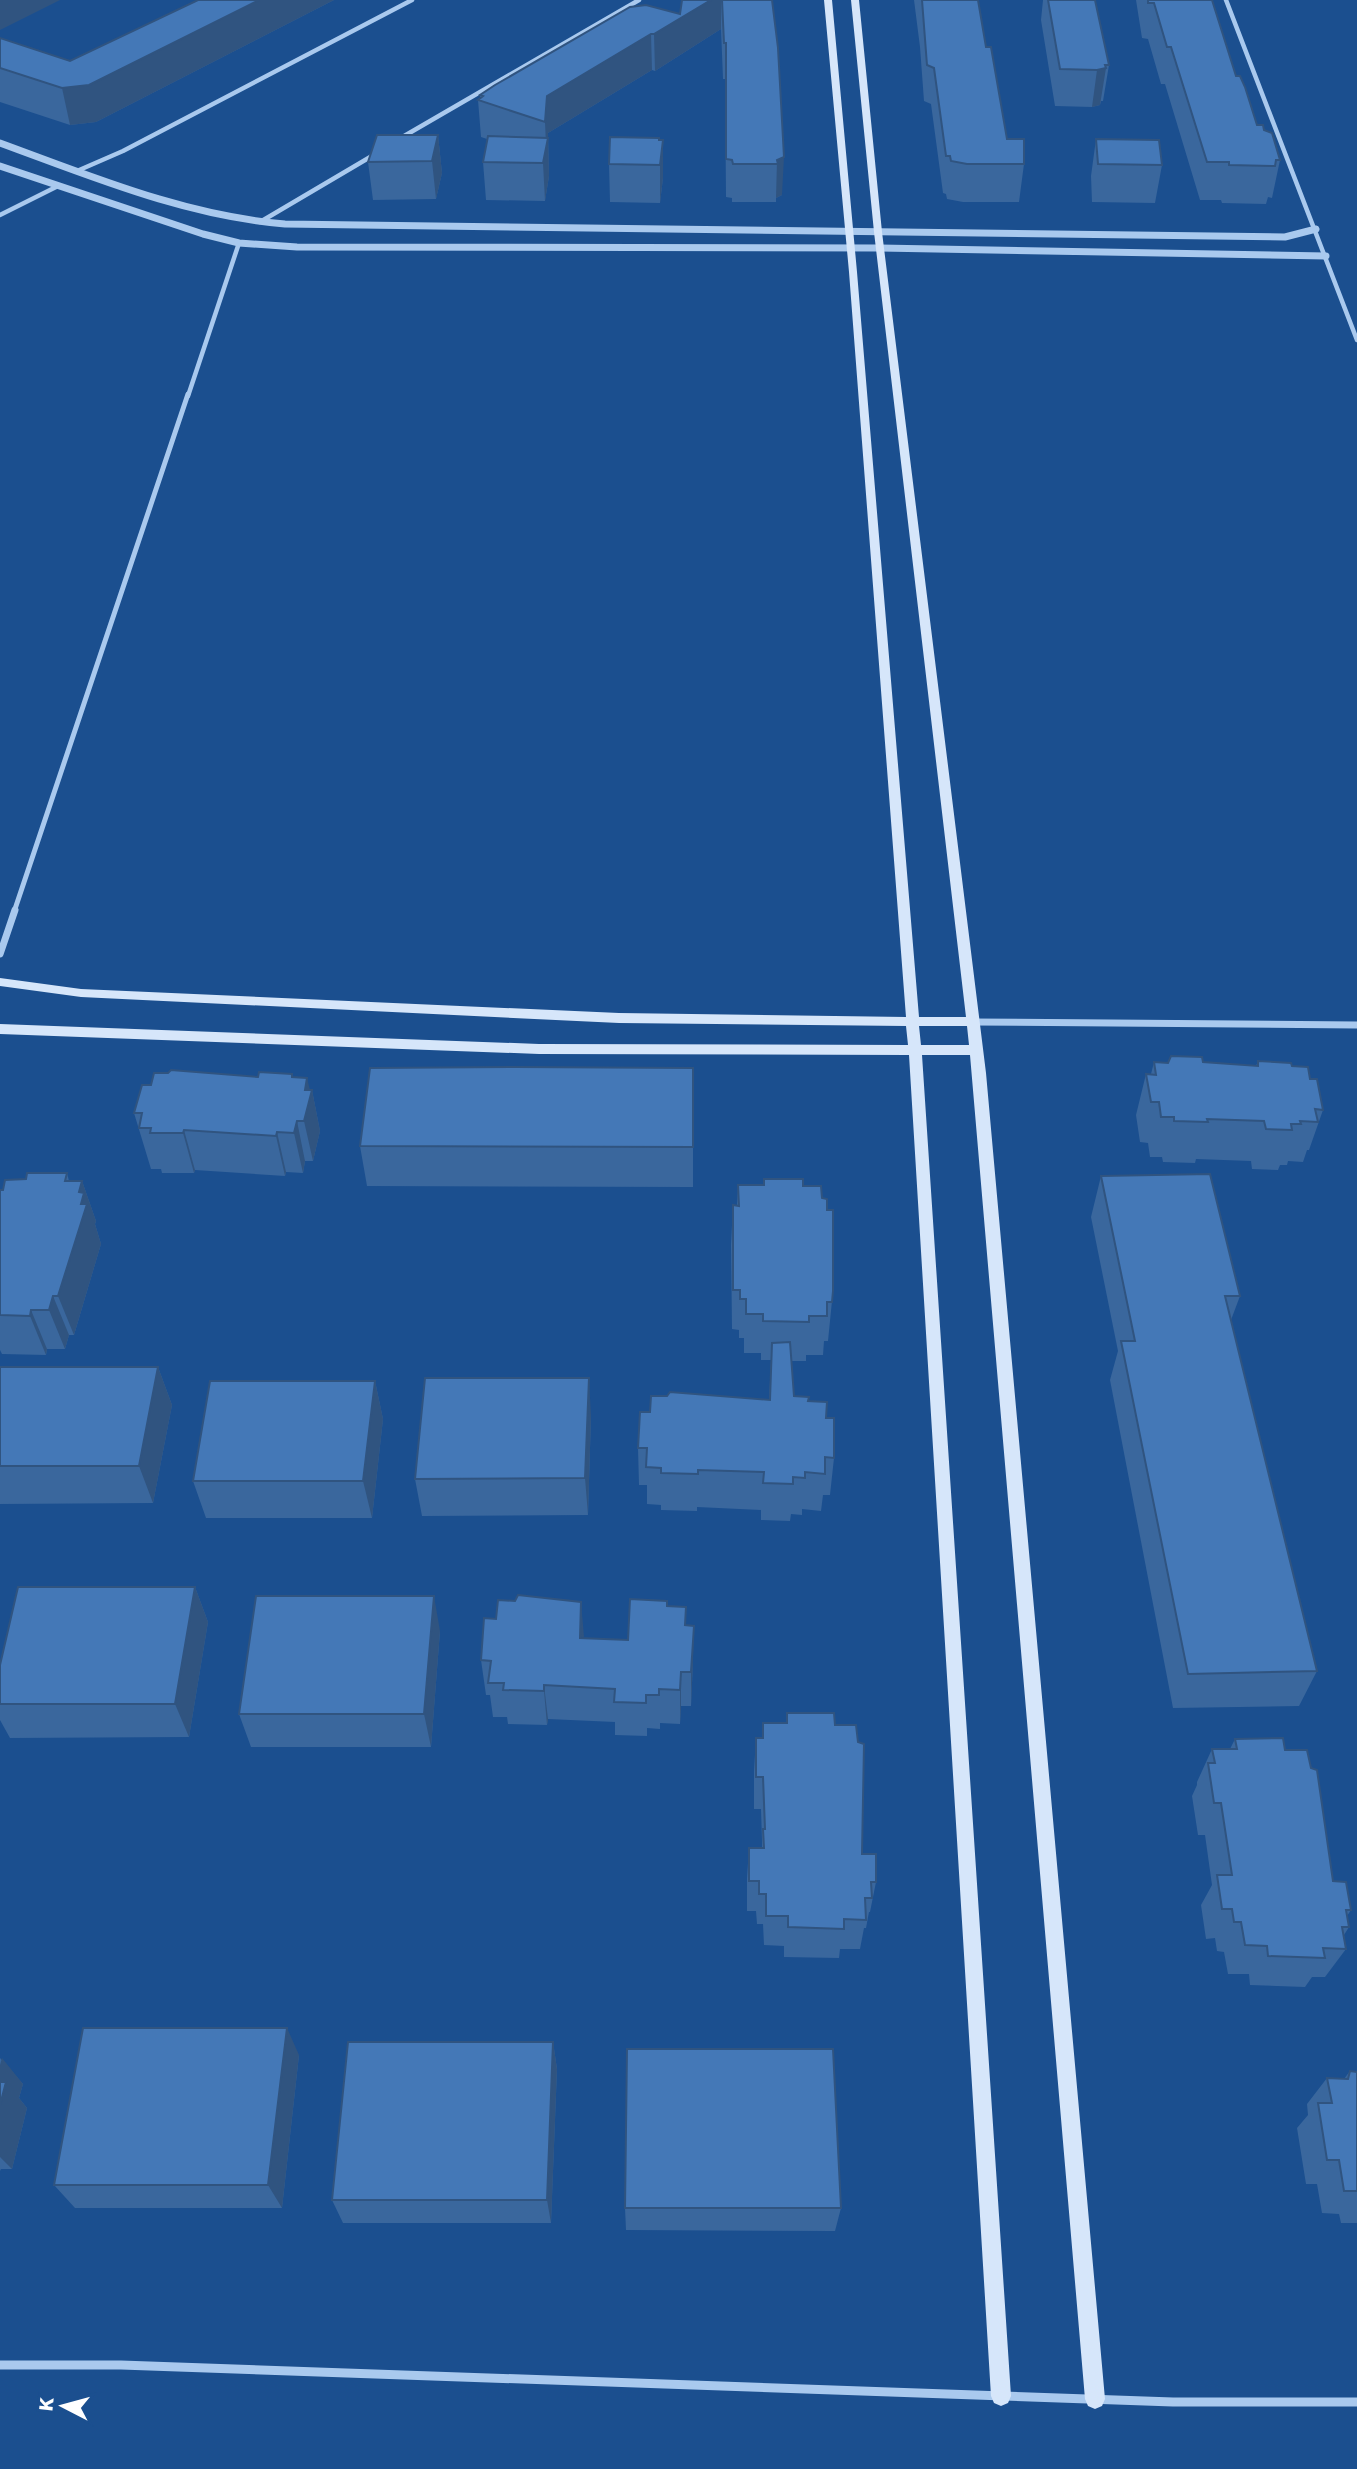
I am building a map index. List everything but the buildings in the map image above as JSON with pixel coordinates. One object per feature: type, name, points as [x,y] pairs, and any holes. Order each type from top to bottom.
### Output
[{"type":"main road","points":[[828,0],[851,249],[915,1052],[1001,2396]]},
{"type":"main road","points":[[855,0],[878,232],[976,1050],[1096,2399]]},
{"type":"main road","points":[[0,982],[80,993],[620,1018],[912,1019],[973,1022]]},
{"type":"main road","points":[[0,1029],[538,1049],[915,1052],[976,1050]]},
{"type":"street","points":[[77,171],[123,151],[412,0]]},
{"type":"street","points":[[391,144],[639,0]]},
{"type":"street","points":[[1226,0],[1357,340]]},
{"type":"street","points":[[0,143],[136,193],[224,216],[260,222],[389,227],[849,230],[1285,237],[1315,229]]},
{"type":"street","points":[[260,222],[379,151]]},
{"type":"street","points":[[0,166],[239,243],[310,247],[880,248],[1326,256]]},
{"type":"street","points":[[0,215],[58,186]]},
{"type":"street","points":[[0,954],[239,243]]},
{"type":"street","points":[[973,1022],[1357,1026]]},
{"type":"street","points":[[0,2365],[121,2365],[1096,2399],[1357,2402]]}]
